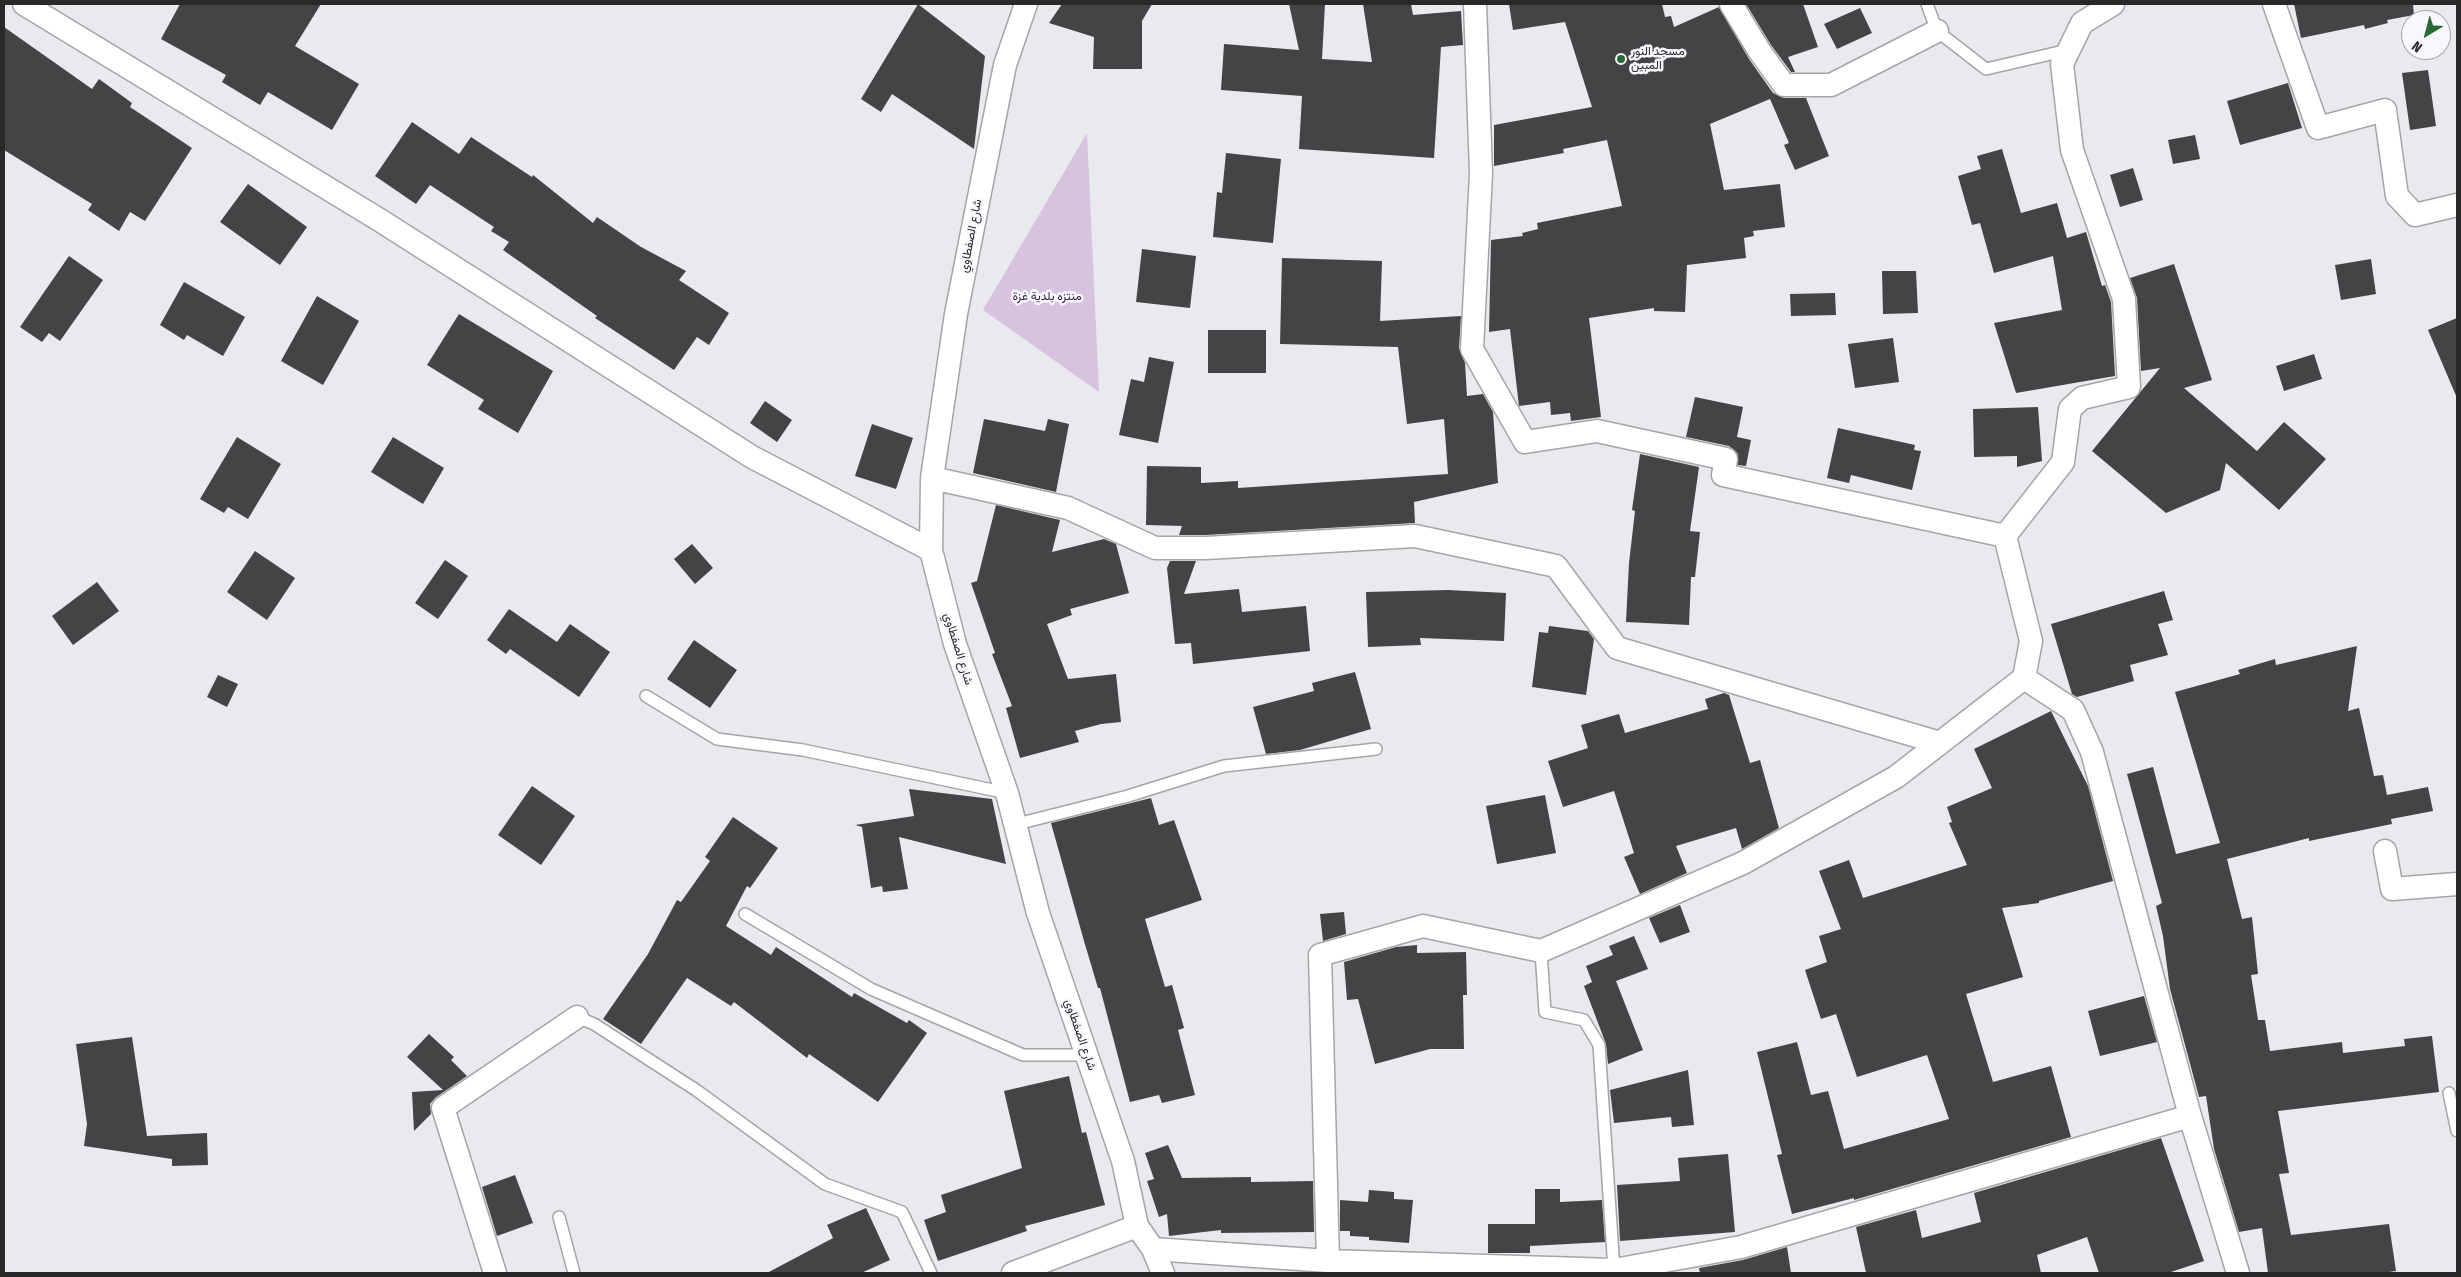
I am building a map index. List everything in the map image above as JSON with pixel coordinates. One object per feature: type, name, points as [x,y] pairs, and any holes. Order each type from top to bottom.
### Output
[{"type":"street","points":[[24,4],[362,209],[752,457],[931,550]]},
{"type":"street","name":"شارع الصفطاوي","points":[[1026,4],[1005,65],[956,314],[932,478],[931,550],[955,644],[1007,793],[1038,913],[1123,1161],[1138,1226],[1153,1249],[1163,1273]]},
{"type":"street","points":[[1474,4],[1481,173],[1472,349],[1525,442],[1597,431],[1726,459],[1723,475],[2005,536]]},
{"type":"street","points":[[1730,4],[1760,52],[1784,85],[1831,85],[1937,31]]},
{"type":"street","points":[[2005,536],[2064,462],[2070,409],[2082,398],[2129,388],[2124,299],[2072,150],[2062,64],[2082,23],[2113,4]]},
{"type":"street","points":[[2274,4],[2318,128],[2385,110],[2397,196],[2415,215],[2457,205]]},
{"type":"street","points":[[932,478],[1068,508],[1155,548],[1206,548],[1415,536],[1556,566],[1617,648],[1940,743]]},
{"type":"street","points":[[1328,1261],[1320,955],[1423,926],[1541,951],[1743,863],[1896,777],[2024,678],[2031,641],[2005,536]]},
{"type":"street","points":[[2024,678],[2073,710],[2092,752],[2190,1116],[2238,1273]]},
{"type":"street","points":[[2385,851],[2392,889],[2457,884]]},
{"type":"street","points":[[495,1273],[443,1108],[577,1017]]},
{"type":"street","points":[[1153,1249],[1328,1261],[1614,1271],[1741,1247],[2190,1116]]},
{"type":"street","points":[[1013,1273],[1138,1226]]},
{"type":"lane","points":[[1927,4],[1937,31],[1986,70],[2068,50]]},
{"type":"lane","points":[[646,696],[717,739],[803,750],[1007,793]]},
{"type":"lane","points":[[1016,824],[1128,796],[1224,766],[1376,749]]},
{"type":"lane","points":[[746,914],[871,989],[1023,1055],[1088,1055]]},
{"type":"lane","points":[[1541,951],[1545,1012],[1584,1020],[1599,1045],[1614,1271]]},
{"type":"lane","points":[[577,1017],[594,1024],[696,1090],[825,1184],[902,1212],[931,1273]]},
{"type":"lane","points":[[2449,1094],[2457,1131]]},
{"type":"lane","points":[[559,1217],[574,1273]]},
{"type":"green space","name":"منتزه بلدية غزة","points":[[1087,133],[1099,392],[983,310]]},
{"type":"building","points":[[180,4],[321,4],[295,46],[359,84],[332,130],[268,92],[260,105],[222,82],[226,75],[161,39]]},
{"type":"building","points":[[918,4],[985,56],[974,149],[892,94],[881,112],[861,99]]},
{"type":"building","points":[[1062,4],[1152,4],[1142,21],[1142,69],[1093,69],[1094,37],[1049,23]]},
{"type":"building","points":[[1289,4],[1325,4],[1322,59],[1372,62],[1363,4],[1411,4],[1413,15],[1461,11],[1463,45],[1441,47],[1434,158],[1299,149],[1302,96],[1221,90],[1224,44],[1299,50]]},
{"type":"building","points":[[1509,4],[1662,4],[1665,17],[1671,16],[1674,27],[1719,7],[1749,59],[1773,93],[1784,98],[1806,98],[1829,156],[1795,170],[1784,145],[1789,143],[1770,99],[1710,124],[1724,190],[1780,184],[1785,227],[1753,231],[1754,236],[1744,238],[1746,258],[1687,265],[1685,312],[1654,311],[1654,308],[1589,318],[1601,417],[1571,421],[1570,413],[1551,415],[1550,402],[1519,406],[1510,329],[1489,332],[1491,240],[1523,236],[1522,233],[1538,229],[1537,223],[1622,206],[1607,140],[1563,149],[1564,153],[1494,166],[1494,125],[1592,107],[1565,22],[1513,30]]},
{"type":"building","points":[[1746,4],[1803,4],[1818,47],[1788,57],[1795,72],[1791,72],[1771,45]]},
{"type":"building","points":[[2294,4],[2413,4],[2414,10],[2401,10],[2401,17],[2387,20],[2388,23],[2365,29],[2364,25],[2301,38]]},
{"type":"building","points":[[1860,8],[1872,33],[1837,49],[1824,24]]},
{"type":"building","points":[[4,27],[92,89],[99,79],[132,103],[130,107],[192,148],[145,221],[130,212],[119,231],[88,210],[92,204],[4,150]]},
{"type":"building","points":[[2428,70],[2436,126],[2410,130],[2402,73]]},
{"type":"building","points":[[2288,83],[2302,128],[2240,145],[2227,101]]},
{"type":"building","points":[[412,122],[459,154],[471,137],[532,177],[533,175],[593,223],[597,217],[641,247],[686,271],[679,280],[729,313],[709,345],[697,337],[674,370],[595,318],[597,316],[503,250],[509,242],[491,231],[494,227],[430,185],[416,204],[375,176]]},
{"type":"building","points":[[2195,135],[2200,159],[2173,164],[2168,140]]},
{"type":"building","points":[[2002,149],[2021,213],[2057,203],[2067,238],[2086,232],[2102,286],[2105,285],[2111,302],[2115,376],[2016,393],[1994,323],[2062,310],[2053,256],[1994,273],[1980,223],[1972,225],[1958,176],[1981,169],[1977,156]]},
{"type":"building","points":[[1226,153],[1281,159],[1273,243],[1213,237],[1217,192],[1222,193]]},
{"type":"building","points":[[2133,168],[2143,200],[2120,207],[2110,175]]},
{"type":"building","points":[[248,184],[307,227],[280,265],[220,222]]},
{"type":"building","points":[[1142,249],[1196,256],[1190,308],[1136,302]]},
{"type":"building","points":[[69,256],[103,280],[60,341],[49,333],[42,342],[20,327]]},
{"type":"building","points":[[1282,258],[1382,261],[1380,321],[1461,316],[1459,348],[1465,363],[1467,396],[1483,394],[1493,412],[1498,483],[1414,502],[1415,523],[1206,535],[1179,535],[1182,526],[1146,525],[1147,466],[1201,467],[1201,483],[1238,481],[1238,488],[1448,474],[1444,419],[1407,424],[1398,347],[1280,344]]},
{"type":"building","points":[[2371,259],[2376,294],[2341,300],[2335,265]]},
{"type":"building","points":[[2174,264],[2212,380],[2184,388],[2257,451],[2284,422],[2326,459],[2279,510],[2226,463],[2220,490],[2166,513],[2092,451],[2160,368],[2141,371],[2137,298],[2130,278]]},
{"type":"building","points":[[1882,271],[1916,271],[1918,313],[1883,314]]},
{"type":"building","points":[[184,282],[245,317],[223,356],[187,335],[184,340],[160,325]]},
{"type":"building","points":[[1835,293],[1836,315],[1791,316],[1790,294]]},
{"type":"building","points":[[317,296],[359,321],[323,385],[281,361]]},
{"type":"building","points":[[459,314],[553,371],[518,433],[478,409],[484,400],[427,365]]},
{"type":"building","points":[[2457,318],[2457,398],[2428,330]]},
{"type":"building","points":[[1208,330],[1266,330],[1266,373],[1208,373]]},
{"type":"building","points":[[1893,338],[1899,382],[1855,388],[1848,344]]},
{"type":"building","points":[[2314,354],[2322,379],[2284,391],[2276,366]]},
{"type":"building","points":[[1149,357],[1174,362],[1158,443],[1119,435],[1131,379],[1144,382]]},
{"type":"building","points":[[1695,397],[1743,407],[1737,437],[1751,440],[1746,466],[1738,465],[1738,454],[1729,446],[1686,437]]},
{"type":"building","points":[[765,401],[792,420],[777,442],[750,423]]},
{"type":"building","points":[[2038,407],[2042,461],[2017,467],[2017,456],[1974,457],[1973,409]]},
{"type":"building","points":[[984,419],[1045,431],[1048,419],[1069,424],[1056,492],[973,473]]},
{"type":"building","points":[[872,424],[913,438],[896,489],[855,476]]},
{"type":"building","points":[[1838,428],[1915,445],[1914,450],[1921,451],[1912,490],[1851,475],[1849,483],[1827,478]]},
{"type":"building","points":[[237,437],[281,464],[248,519],[228,507],[224,513],[200,499]]},
{"type":"building","points":[[393,437],[444,468],[423,504],[371,472]]},
{"type":"building","points":[[1640,454],[1699,467],[1690,531],[1700,532],[1695,577],[1691,577],[1689,625],[1626,622],[1629,563],[1635,511],[1632,510]]},
{"type":"building","points":[[996,505],[1060,520],[1052,552],[1104,539],[1116,544],[1129,593],[1070,609],[1072,615],[1047,624],[1068,679],[1116,674],[1121,722],[1101,724],[1075,731],[1079,742],[1020,758],[1006,708],[1012,706],[992,654],[995,653],[971,583],[977,581]]},
{"type":"building","points":[[692,544],[713,568],[695,584],[674,559]]},
{"type":"building","points":[[255,551],[295,578],[267,620],[227,592]]},
{"type":"building","points":[[445,560],[468,576],[438,619],[415,603]]},
{"type":"building","points":[[1170,561],[1196,561],[1184,594],[1239,589],[1242,612],[1306,606],[1310,651],[1193,664],[1191,643],[1175,644],[1167,568]]},
{"type":"building","points":[[97,582],[119,611],[73,645],[52,616]]},
{"type":"building","points":[[1448,590],[1506,593],[1504,641],[1420,638],[1421,645],[1368,647],[1366,592]]},
{"type":"building","points":[[2164,591],[2173,620],[2158,624],[2168,655],[2130,665],[2134,681],[2077,697],[2072,694],[2051,624]]},
{"type":"building","points":[[509,609],[557,642],[570,624],[610,652],[579,697],[510,649],[506,654],[487,640]]},
{"type":"building","points":[[1549,626],[1588,631],[1594,639],[1586,695],[1532,687],[1539,632],[1548,633]]},
{"type":"building","points":[[694,640],[737,670],[710,708],[667,679]]},
{"type":"building","points":[[2357,646],[2348,711],[2359,708],[2374,776],[2383,775],[2387,795],[2428,787],[2433,811],[2391,819],[2392,824],[2309,841],[2309,838],[2227,859],[2242,919],[2252,917],[2258,974],[2251,975],[2258,1020],[2265,1020],[2270,1051],[2342,1042],[2343,1053],[2405,1046],[2404,1039],[2432,1036],[2439,1092],[2278,1111],[2289,1173],[2279,1174],[2291,1235],[2389,1224],[2396,1271],[2382,1273],[2268,1273],[2262,1228],[2239,1232],[2214,1149],[2206,1096],[2199,1097],[2170,989],[2163,936],[2156,906],[2162,903],[2127,774],[2153,767],[2176,854],[2220,843],[2175,692],[2240,674],[2238,670],[2275,659],[2276,665]]},
{"type":"building","points":[[1355,672],[1371,729],[1300,750],[1266,754],[1253,707],[1314,691],[1312,683]]},
{"type":"building","points":[[218,675],[238,684],[227,707],[207,697]]},
{"type":"building","points":[[1724,693],[1729,695],[1750,763],[1760,760],[1779,828],[1742,849],[1736,828],[1676,846],[1687,873],[1640,894],[1624,857],[1634,853],[1614,791],[1563,807],[1548,761],[1588,748],[1581,725],[1619,714],[1625,733],[1708,709],[1705,699]]},
{"type":"building","points":[[2051,711],[2088,786],[2113,881],[2039,901],[2039,903],[2002,908],[2023,977],[1966,994],[1993,1082],[2051,1066],[2071,1137],[1854,1200],[1854,1198],[1792,1214],[1777,1155],[1782,1154],[1757,1052],[1797,1042],[1811,1095],[1828,1091],[1844,1149],[1949,1119],[1927,1055],[1857,1077],[1836,1014],[1821,1019],[1805,970],[1827,962],[1819,936],[1841,929],[1819,871],[1849,860],[1863,898],[1967,865],[1949,823],[1952,822],[1947,807],[1992,788],[1974,749]]},
{"type":"building","points":[[532,786],[575,816],[541,865],[498,835]]},
{"type":"building","points":[[909,789],[992,799],[1006,864],[899,837],[908,889],[883,892],[882,886],[871,888],[862,827],[855,825],[914,816]]},
{"type":"building","points":[[1545,795],[1556,853],[1497,864],[1486,806]]},
{"type":"building","points":[[1151,798],[1159,825],[1174,820],[1202,900],[1145,919],[1165,987],[1172,985],[1184,1028],[1178,1030],[1195,1095],[1162,1103],[1159,1095],[1130,1102],[1100,988],[1098,988],[1084,941],[1051,823]]},
{"type":"building","points":[[733,817],[778,848],[750,888],[747,886],[726,926],[771,955],[776,947],[852,997],[854,993],[907,1023],[909,1020],[927,1033],[878,1102],[809,1054],[807,1058],[734,1002],[731,1006],[687,978],[641,1044],[603,1019],[648,954],[677,900],[681,902],[710,861],[705,857]]},
{"type":"building","points":[[1680,905],[1690,932],[1660,943],[1649,918]]},
{"type":"building","points":[[1344,912],[1346,934],[1323,941],[1320,914]]},
{"type":"building","points":[[1634,936],[1648,969],[1616,981],[1643,1050],[1608,1064],[1606,1044],[1584,986],[1592,982],[1586,966],[1613,955],[1609,946]]},
{"type":"building","points":[[1417,945],[1417,953],[1466,952],[1467,995],[1463,995],[1464,1049],[1430,1049],[1375,1064],[1358,999],[1347,1000],[1344,962],[1396,947]]},
{"type":"building","points":[[2144,996],[2157,1042],[2100,1056],[2088,1011]]},
{"type":"building","points":[[429,1034],[454,1057],[451,1060],[467,1076],[435,1098],[430,1104],[431,1114],[414,1131],[412,1092],[443,1090],[407,1057]]},
{"type":"building","points":[[132,1037],[147,1136],[207,1133],[208,1165],[172,1166],[172,1159],[84,1146],[87,1124],[76,1044]]},
{"type":"building","points":[[1688,1070],[1694,1125],[1672,1127],[1671,1117],[1614,1123],[1610,1090]]},
{"type":"building","points":[[1069,1076],[1082,1133],[1086,1132],[1105,1205],[1025,1226],[1027,1231],[938,1261],[924,1220],[946,1212],[941,1195],[1022,1168],[1004,1091]]},
{"type":"building","points":[[2161,1138],[2204,1261],[2168,1273],[2099,1273],[2087,1237],[2037,1255],[2041,1273],[1866,1273],[1856,1227],[1916,1210],[1922,1238],[1981,1222],[1974,1193]]},
{"type":"building","points":[[1168,1145],[1182,1178],[1251,1177],[1251,1182],[1313,1181],[1314,1232],[1221,1233],[1221,1230],[1169,1236],[1167,1214],[1159,1217],[1147,1181],[1154,1179],[1145,1153]]},
{"type":"building","points":[[1728,1154],[1735,1232],[1620,1241],[1617,1185],[1680,1181],[1678,1158]]},
{"type":"building","points":[[515,1175],[533,1223],[497,1236],[482,1187]]},
{"type":"building","points":[[1535,1189],[1560,1189],[1560,1202],[1602,1200],[1605,1242],[1530,1246],[1530,1253],[1488,1253],[1488,1224],[1535,1224]]},
{"type":"building","points":[[1369,1190],[1394,1192],[1394,1199],[1413,1200],[1409,1243],[1369,1240],[1369,1237],[1350,1236],[1350,1231],[1340,1231],[1340,1200],[1368,1202]]},
{"type":"building","points":[[866,1208],[890,1260],[861,1273],[767,1273],[833,1238],[827,1225]]},
{"type":"building","points":[[1787,1247],[1791,1273],[1700,1273],[1699,1268],[1743,1260]]},
{"type":"place","name":"مسجد النور المبين","points":[[1621,59]]}]
